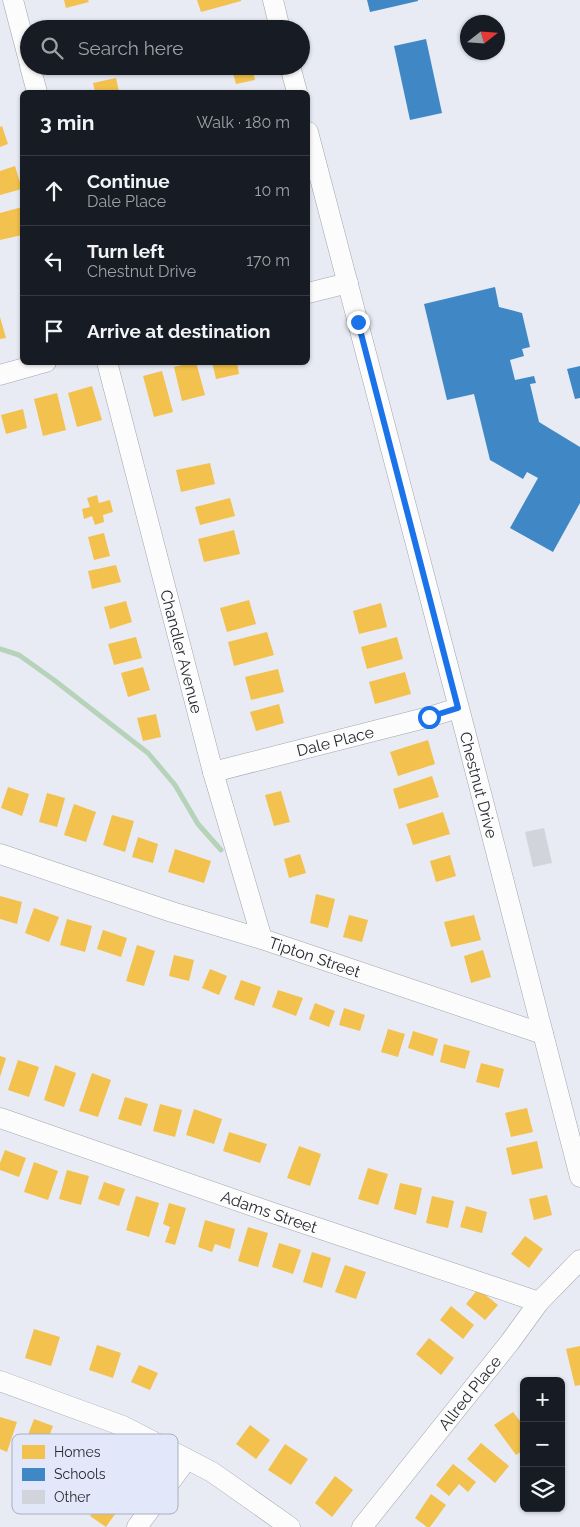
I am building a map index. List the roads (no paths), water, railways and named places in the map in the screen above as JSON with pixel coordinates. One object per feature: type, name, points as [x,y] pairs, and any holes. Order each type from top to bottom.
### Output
[{"type":"street","points":[[13,0],[20,27]]},
{"type":"street","points":[[273,0],[278,20]]},
{"type":"street","points":[[32,75],[36,90]]},
{"type":"street","points":[[292,75],[296,90]]},
{"type":"street","name":"Chestnut Drive","points":[[310,140],[580,1177]]},
{"type":"street","points":[[310,292],[348,283]]},
{"type":"street","points":[[0,375],[35,365]]},
{"type":"street","name":"Chandler Avenue","points":[[108,365],[213,772],[262,939]]},
{"type":"street","name":"Dale Place","points":[[213,772],[458,708]]},
{"type":"street","name":"Tipton Street","points":[[0,854],[172,912],[262,939],[543,1034]]},
{"type":"street","name":"Adams Street","points":[[0,1118],[270,1212],[540,1302]]},
{"type":"street","name":"Allred Place","points":[[362,1527],[540,1302],[580,1260]]},
{"type":"street","points":[[0,1380],[123,1426],[139,1434]]},
{"type":"street","points":[[178,1454],[212,1472],[290,1527]]},
{"type":"street","points":[[178,1471],[187,1459]]},
{"type":"street","points":[[137,1527],[147,1514]]},
{"type":"waterway","points":[[0,649],[19,655],[148,753],[175,785],[198,824],[221,850]]}]
